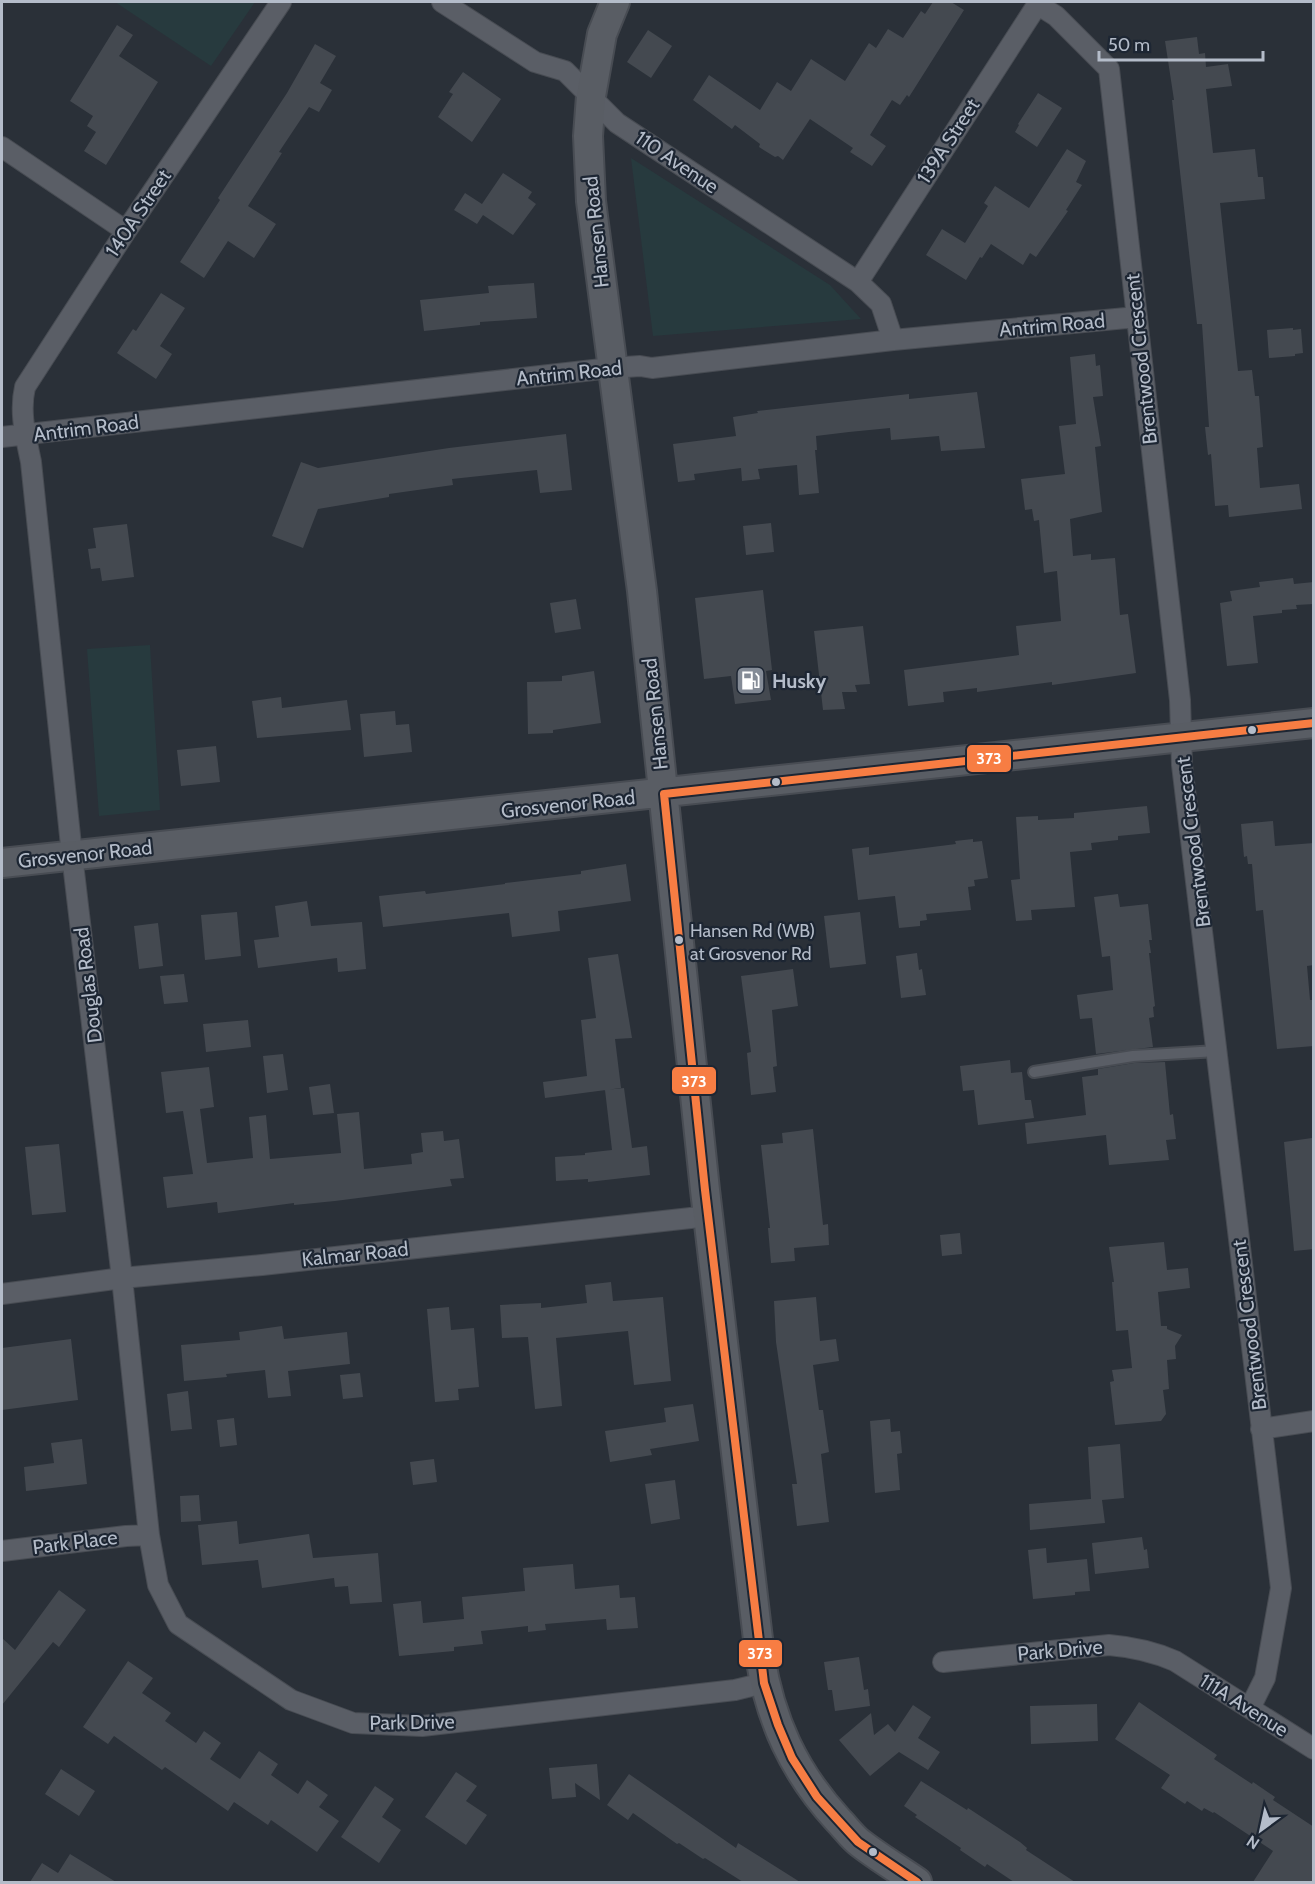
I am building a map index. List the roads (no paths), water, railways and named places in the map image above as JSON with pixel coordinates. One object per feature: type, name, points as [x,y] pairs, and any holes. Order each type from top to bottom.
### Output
[{"type":"main road","name":"Hansen Road","points":[[615,2],[602,34],[591,96],[588,136],[591,201],[611,368],[642,591],[709,1216],[764,1683],[792,1758],[818,1797],[858,1842],[917,1882]]},
{"type":"main road","name":"Grosvenor Road","points":[[2,863],[1314,723]]},
{"type":"street","name":"140A Street","points":[[25,435],[21,403],[25,387],[126,231],[281,2]]},
{"type":"street","name":"110 Avenue","points":[[442,2],[535,62],[565,71],[617,123],[858,282],[880,304],[893,340]]},
{"type":"street","name":"139A Street","points":[[858,282],[1038,3]]},
{"type":"street","name":"Brentwood Crescent","points":[[1038,3],[1056,16],[1109,69],[1180,700],[1182,765],[1281,1588],[1265,1678],[1251,1708]]},
{"type":"street","points":[[2,147],[126,231]]},
{"type":"street","name":"Antrim Road","points":[[2,437],[611,368],[640,366],[652,368],[893,340],[1137,317]]},
{"type":"street","name":"Douglas Road","points":[[25,435],[32,462],[72,855],[122,1278],[149,1535]]},
{"type":"street","name":"Kalmar Road","points":[[2,1294],[122,1278],[709,1216]]},
{"type":"street","points":[[1261,1429],[1314,1421]]},
{"type":"street","name":"Park Drive","points":[[149,1535],[158,1585],[178,1624],[291,1700],[353,1723],[422,1726],[735,1690],[764,1683]]},
{"type":"street","name":"Park Place","points":[[2,1551],[149,1535]]},
{"type":"street","name":"Park Drive","points":[[943,1662],[1109,1645],[1144,1650],[1174,1661]]},
{"type":"street","name":"111A Avenue","points":[[1174,1661],[1314,1749]]},
{"type":"lane","points":[[1034,1072],[1133,1056],[1217,1051]]},
{"type":"place","name":"Husky","points":[[751,681]]},
{"type":"place","name":"Hansen Rd (WB) at Grosvenor Rd","points":[[679,940]]}]
